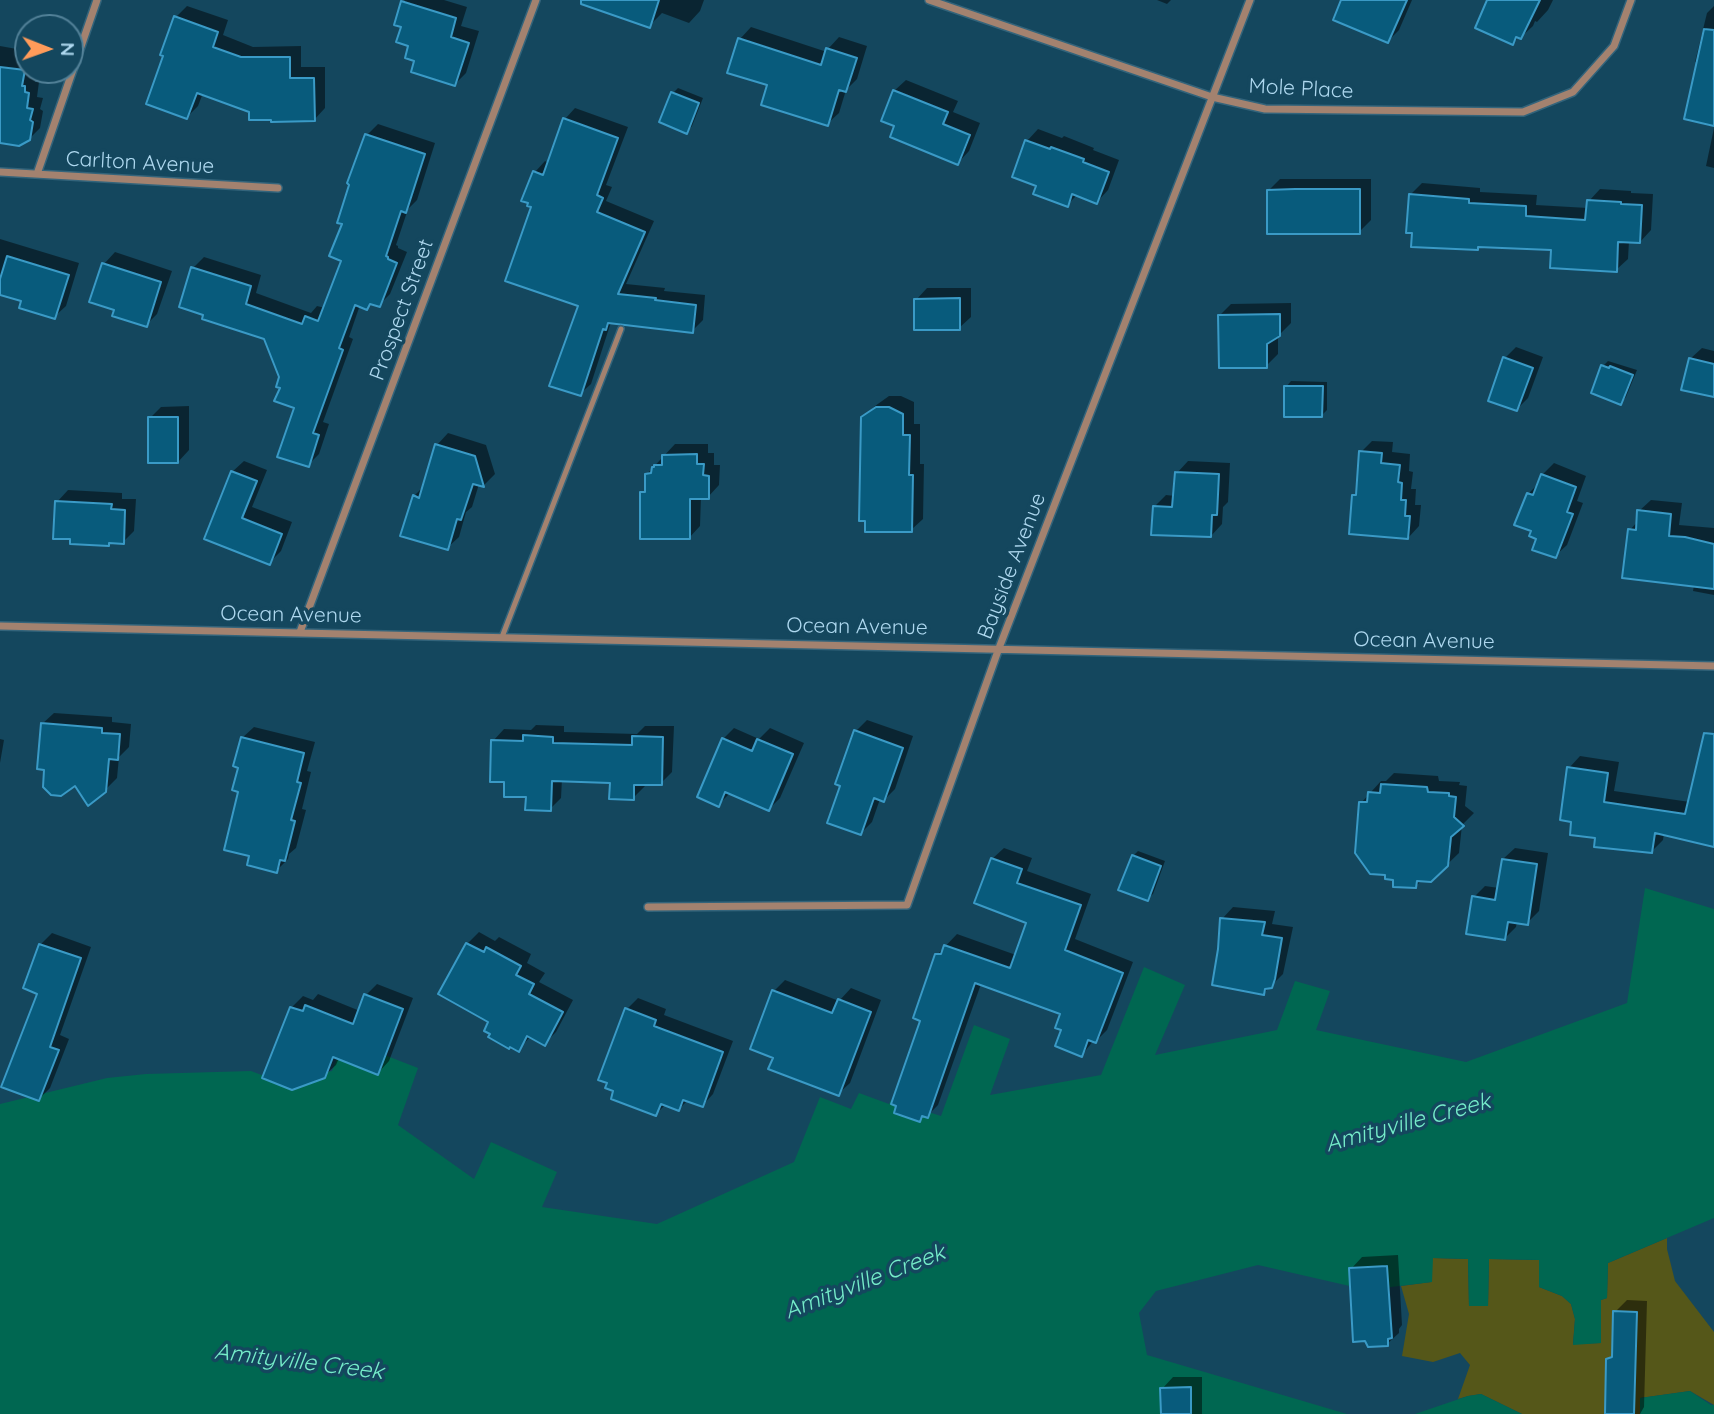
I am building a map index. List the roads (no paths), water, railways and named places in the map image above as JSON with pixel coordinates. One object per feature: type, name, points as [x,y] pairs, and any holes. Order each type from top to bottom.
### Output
[{"type":"street","points":[[37,174],[97,0]]},
{"type":"street","name":"Prospect Street","points":[[300,632],[536,0]]},
{"type":"street","name":"Mole Place","points":[[929,0],[1212,97],[1265,109],[1523,112],[1573,92],[1614,46],[1632,0]]},
{"type":"street","name":"Bayside Avenue","points":[[648,907],[907,905],[999,648],[1250,0]]},
{"type":"street","name":"Carlton Avenue","points":[[0,172],[278,188]]},
{"type":"street","name":"Ocean Avenue","points":[[0,626],[1714,666]]},
{"type":"lane","points":[[502,636],[621,329]]},
{"type":"water","name":"Amityville Creek","points":[[1645,888],[1714,909],[1714,1218],[1608,1263],[1607,1298],[1601,1300],[1601,1343],[1573,1345],[1575,1319],[1571,1304],[1562,1296],[1539,1287],[1539,1260],[1489,1259],[1488,1306],[1469,1306],[1468,1259],[1433,1258],[1432,1282],[1367,1290],[1258,1265],[1156,1291],[1139,1313],[1147,1355],[1347,1414],[0,1414],[0,1104],[107,1078],[146,1074],[251,1071],[280,1082],[332,1071],[339,1054],[382,1054],[418,1068],[398,1125],[474,1179],[491,1142],[557,1172],[542,1207],[657,1224],[794,1162],[820,1097],[851,1109],[859,1093],[889,1104],[891,1100],[941,1116],[974,1025],[1010,1039],[990,1095],[1101,1075],[1144,967],[1185,985],[1155,1055],[1277,1030],[1295,981],[1330,991],[1316,1030],[1466,1062],[1627,1003]]},
{"type":"water","points":[[1690,1391],[1714,1405],[1714,1414],[1640,1414],[1640,1398]]},
{"type":"water","points":[[1481,1394],[1522,1414],[1415,1414],[1468,1396]]}]
